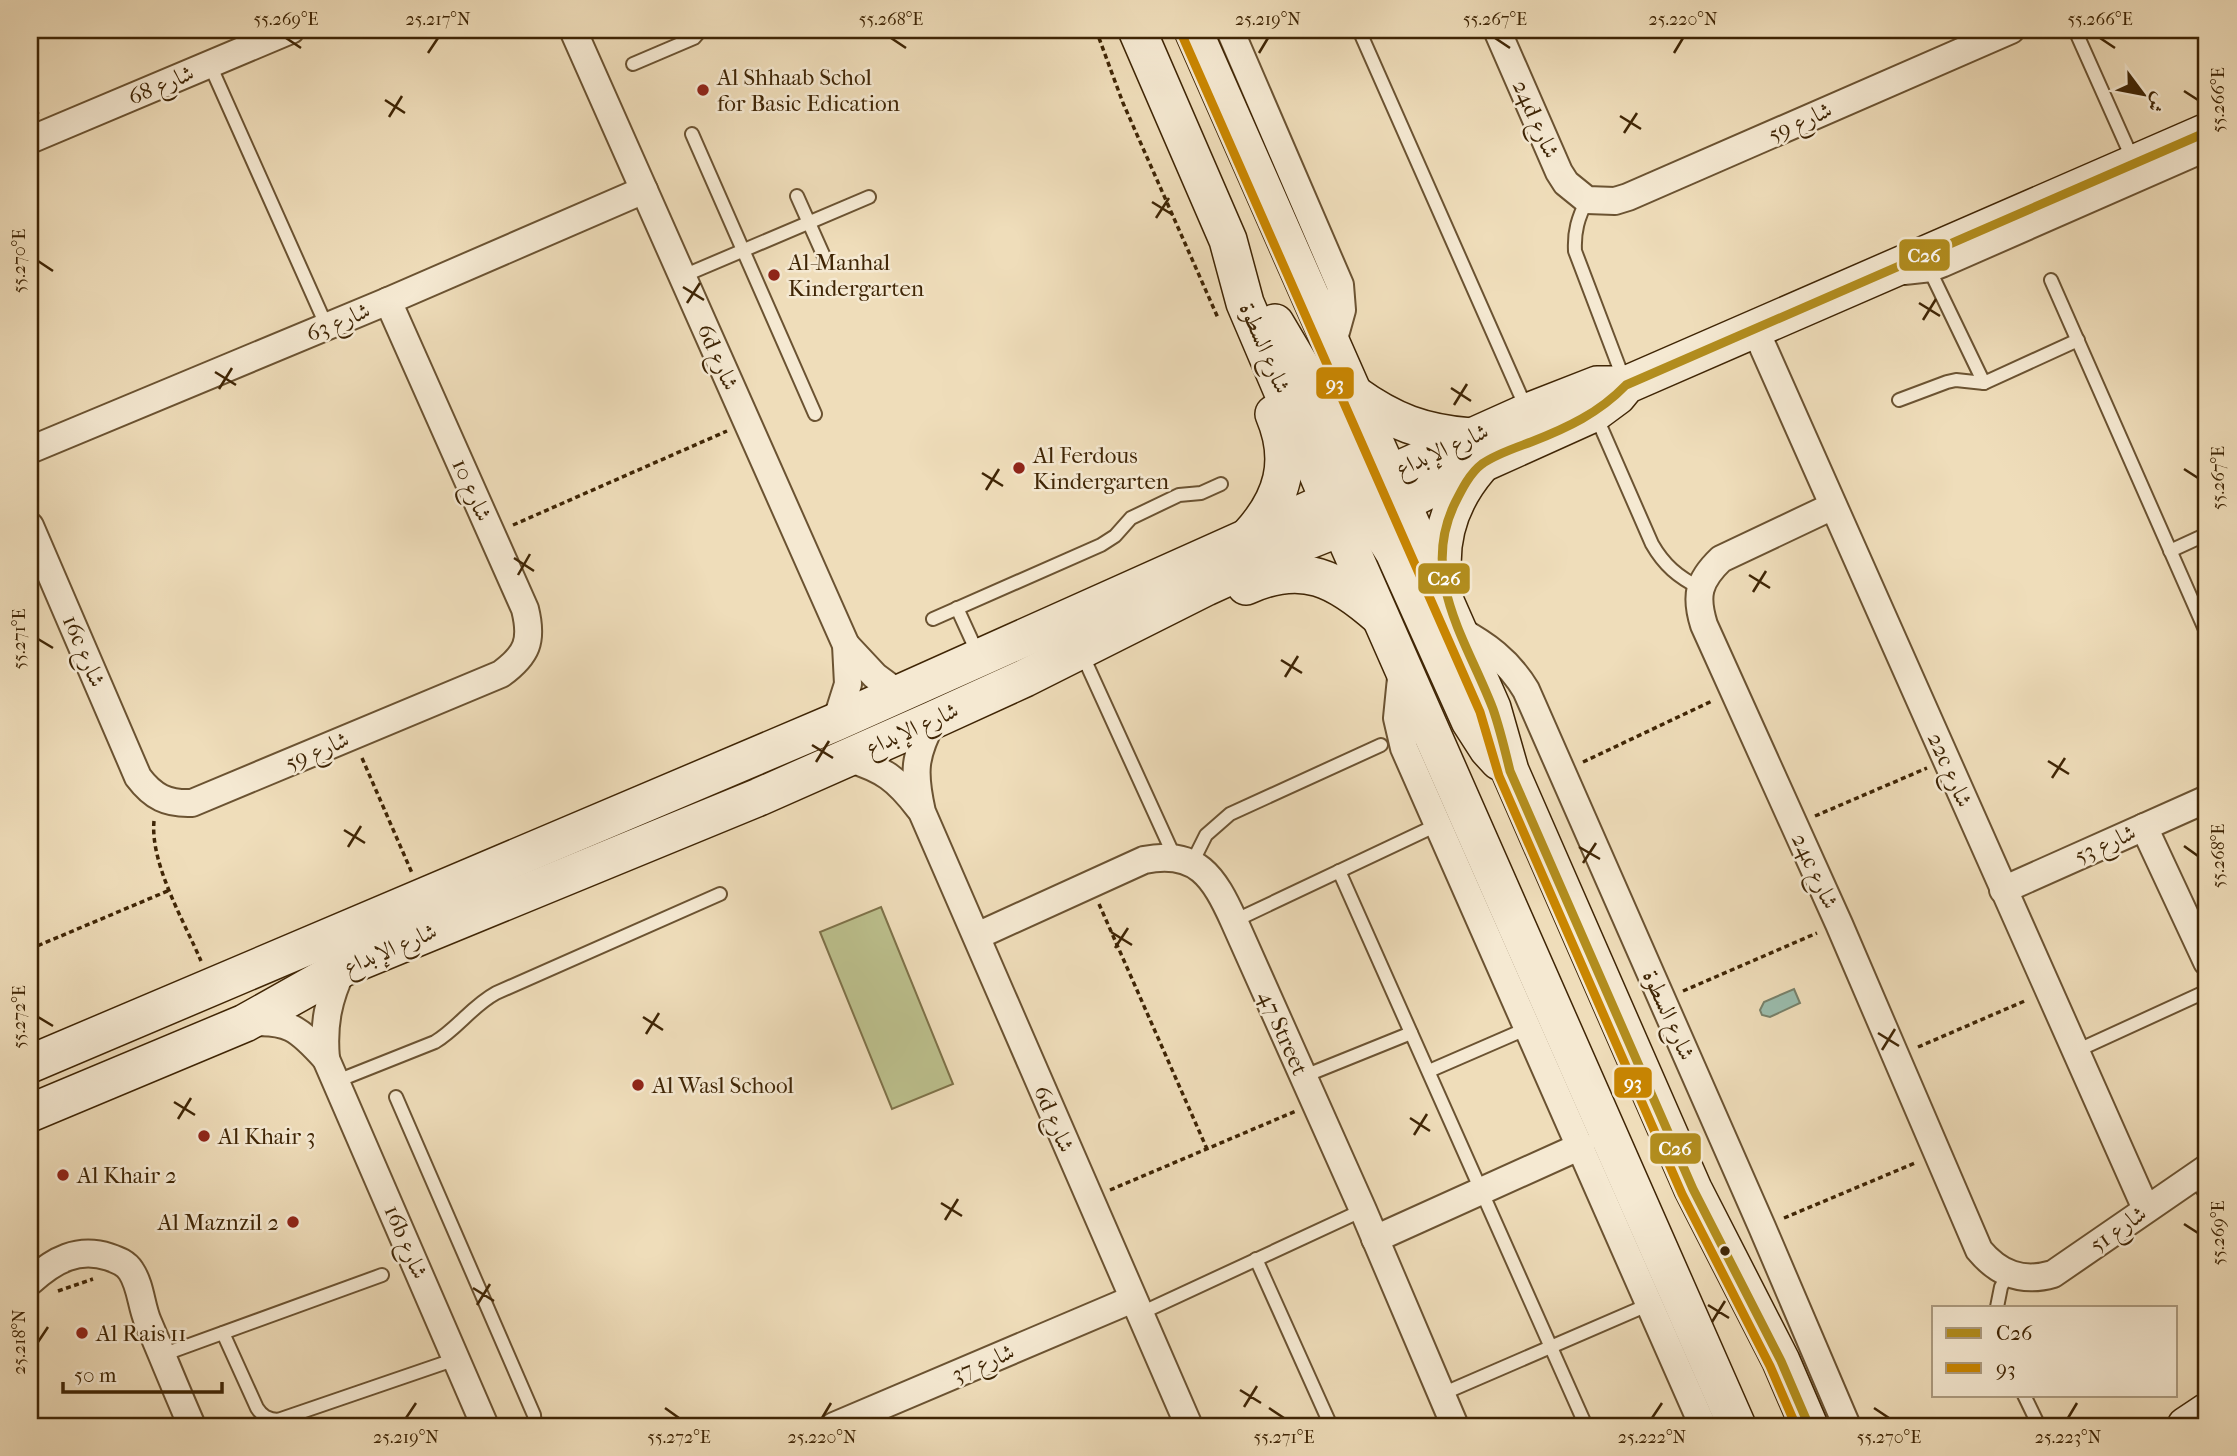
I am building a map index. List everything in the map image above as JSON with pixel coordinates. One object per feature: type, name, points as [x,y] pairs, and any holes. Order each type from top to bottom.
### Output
[{"type":"main road","name":"شارع السطوة","points":[[1137,30],[1228,240],[1245,303],[1366,501],[1454,621],[1492,708],[1510,771],[1693,1189],[1781,1361],[1809,1426]]},
{"type":"main road","name":"شارع السطوة","points":[[1193,30],[1354,394],[1366,501],[1384,620],[1737,1426]]},
{"type":"main road","name":"شارع الإبداع","points":[[30,1064],[836,722],[1247,538],[1366,501],[1477,450],[1594,413],[1611,401],[1626,385],[2207,132]]},
{"type":"main road","points":[[1228,240],[1225,284],[1229,306],[1281,429],[1285,453],[1283,478],[1275,501],[1262,522],[1247,538]]},
{"type":"main road","name":"شارع الإبداع","points":[[1477,450],[1528,412],[1597,385],[1626,385]]},
{"type":"main road","points":[[1354,394],[1379,412],[1406,425],[1438,434],[1477,450],[1447,520],[1442,544],[1441,566],[1454,621]]},
{"type":"main road","points":[[1366,501],[1394,552],[1470,721],[1488,749],[1510,771]]},
{"type":"main road","name":"شارع الإبداع","points":[[30,1113],[245,1023],[342,968],[848,758],[933,720],[1309,540],[1366,501]]},
{"type":"main road","points":[[1160,612],[1190,611],[1261,579],[1304,575],[1325,579],[1345,588],[1384,620]]},
{"type":"main road","points":[[666,833],[718,798],[746,783],[877,726],[893,706],[898,693]]},
{"type":"main road","points":[[2186,1426],[2207,1412]]},
{"type":"street","name":"6d شارع","points":[[573,30],[846,645],[875,676],[898,693]]},
{"type":"street","points":[[1230,30],[1340,285],[1342,310],[1332,346]]},
{"type":"street","name":"24d شارع","points":[[1497,30],[1559,172],[1566,183],[1587,200]]},
{"type":"street","name":"شارع 59","points":[[1587,200],[1615,201],[1628,197],[2011,30]]},
{"type":"street","name":"شارع 68","points":[[30,140],[209,65],[278,32]]},
{"type":"street","name":"شارع 63","points":[[30,450],[327,327],[644,190]]},
{"type":"street","name":"شارع 10","points":[[388,301],[525,609],[530,628],[527,647],[516,663],[501,674]]},
{"type":"street","name":"22c شارع","points":[[1755,329],[2146,1209]]},
{"type":"street","points":[[1700,588],[1708,572],[1721,559],[1833,506]]},
{"type":"street","name":"16c شارع","points":[[30,526],[138,777],[148,790],[161,799]]},
{"type":"street","name":"24c شارع","points":[[1700,588],[1698,607],[1704,625],[1940,1153],[1979,1250],[1991,1264],[2016,1277]]},
{"type":"street","name":"شارع السطوة","points":[[1454,621],[1498,654],[1518,677],[1762,1227],[1847,1426]]},
{"type":"street","name":"6d شارع","points":[[836,722],[848,684],[846,645]]},
{"type":"street","points":[[1402,663],[1396,708],[1400,736],[1703,1426]]},
{"type":"street","name":"شارع 59","points":[[161,799],[177,804],[192,803],[501,674]]},
{"type":"street","name":"6d شارع","points":[[933,720],[919,747],[915,768],[915,782],[922,812],[1189,1426]]},
{"type":"street","name":"6d شارع","points":[[848,758],[873,766],[891,776],[906,790],[922,812]]},
{"type":"street","name":"شارع 53","points":[[2003,890],[2207,799]]},
{"type":"street","points":[[2144,827],[2207,962]]},
{"type":"street","points":[[977,936],[1144,860],[1160,857],[1183,860]]},
{"type":"street","name":"47 Street","points":[[1183,860],[1214,881],[1234,920],[1313,1103],[1363,1210],[1455,1426]]},
{"type":"street","name":"16b شارع","points":[[342,968],[332,989],[326,1012],[324,1035],[331,1070],[485,1426]]},
{"type":"street","name":"16b شارع","points":[[245,1023],[271,1021],[290,1027],[310,1041],[331,1070]]},
{"type":"street","points":[[1375,1239],[1581,1146]]},
{"type":"street","name":"شارع 51","points":[[2016,1277],[2039,1278],[2053,1273],[2146,1209],[2203,1180]]},
{"type":"street","points":[[38,1285],[48,1266],[84,1253],[104,1255],[129,1268],[135,1278],[144,1314],[192,1426]]},
{"type":"street","name":"شارع 37","points":[[834,1426],[862,1421],[1136,1306]]},
{"type":"lane","points":[[633,64],[694,38],[701,30]]},
{"type":"lane","points":[[1359,30],[1528,412]]},
{"type":"lane","points":[[2075,30],[2134,163]]},
{"type":"lane","points":[[209,65],[327,327]]},
{"type":"lane","points":[[692,134],[815,414]]},
{"type":"lane","points":[[1877,276],[1904,278],[1932,275],[2207,155]]},
{"type":"lane","points":[[797,196],[826,261]]},
{"type":"lane","points":[[683,276],[869,197]]},
{"type":"lane","points":[[1587,200],[1578,216],[1574,233],[1575,251],[1626,385]]},
{"type":"lane","points":[[1932,275],[1984,383]]},
{"type":"lane","points":[[2051,280],[2207,634]]},
{"type":"lane","points":[[1899,400],[1956,380],[1984,383],[2078,340]]},
{"type":"lane","points":[[1594,413],[1660,559],[1671,571],[1700,588]]},
{"type":"lane","points":[[933,619],[1101,545],[1115,536],[1131,518],[1179,495],[1198,494],[1221,484]]},
{"type":"lane","points":[[2170,551],[2207,534]]},
{"type":"lane","points":[[957,608],[979,658]]},
{"type":"lane","points":[[1080,651],[1183,860],[1230,814],[1381,745]]},
{"type":"lane","points":[[1234,920],[1439,824]]},
{"type":"lane","points":[[1339,871],[1586,1426]]},
{"type":"lane","points":[[331,1070],[435,1042],[449,1033],[484,999],[720,894]]},
{"type":"lane","points":[[2074,1052],[2207,991]]},
{"type":"lane","points":[[1429,1071],[1529,1028]]},
{"type":"lane","points":[[1302,1077],[1411,1033]]},
{"type":"lane","points":[[396,1097],[534,1416],[535,1426]]},
{"type":"lane","points":[[1136,1306],[1256,1259],[1363,1210]]},
{"type":"lane","points":[[1256,1259],[1331,1426]]},
{"type":"lane","points":[[162,1355],[382,1275]]},
{"type":"lane","points":[[1997,1306],[2001,1287],[2016,1277]]},
{"type":"lane","points":[[1442,1394],[1650,1304]]},
{"type":"lane","points":[[223,1333],[257,1408],[265,1418],[271,1420],[278,1420],[456,1359]]},
{"type":"lane","points":[[2024,1396],[2039,1426]]},
{"type":"path","points":[[1096,30],[1124,103],[1217,318]]},
{"type":"path","points":[[492,534],[747,422]]},
{"type":"path","points":[[1562,772],[1732,691]]},
{"type":"path","points":[[352,736],[422,898]]},
{"type":"path","points":[[1794,826],[1945,760]]},
{"type":"path","points":[[161,799],[154,820],[154,847],[212,986]]},
{"type":"path","points":[[1090,885],[1207,1149]]},
{"type":"path","points":[[30,949],[170,890]]},
{"type":"path","points":[[1662,1000],[1839,924]]},
{"type":"path","points":[[1897,1056],[2048,991]]},
{"type":"path","points":[[1088,1199],[1313,1103]]},
{"type":"path","points":[[1762,1227],[1940,1153]]},
{"type":"path","points":[[38,1285],[99,1278]]},
{"type":"green space","points":[[881,907],[953,1084],[892,1109],[820,932]]},
{"type":"shaded area","points":[[1794,989],[1800,1003],[1770,1017],[1762,1015],[1760,1010],[1764,1002]]},
{"type":"transit line","name":"93","points":[[1182,35],[1480,712],[1499,776],[1682,1194],[1770,1366],[1796,1426]]},
{"type":"transit line","name":"C26","points":[[1809,1426],[1781,1361],[1693,1189],[1510,771],[1493,709],[1460,633],[1444,583],[1442,557],[1445,530],[1463,487],[1482,464],[1499,454],[1582,419],[1605,404],[1626,385],[2207,132]]},
{"type":"place","name":"Al Shhaab Schol for Basic Edication","points":[[703,90]]},
{"type":"place","name":"Al-Manhal Kindergarten","points":[[774,275]]},
{"type":"place","name":"Al Ferdous Kindergarten","points":[[1019,468]]},
{"type":"place","name":"Al Wasl School","points":[[638,1085]]},
{"type":"place","name":"Al Khair 3","points":[[204,1136]]},
{"type":"place","name":"Al Khair 2","points":[[63,1175]]},
{"type":"place","name":"Al Maznzil 2","points":[[293,1222]]},
{"type":"place","name":"Al Rais 11","points":[[82,1333]]}]
